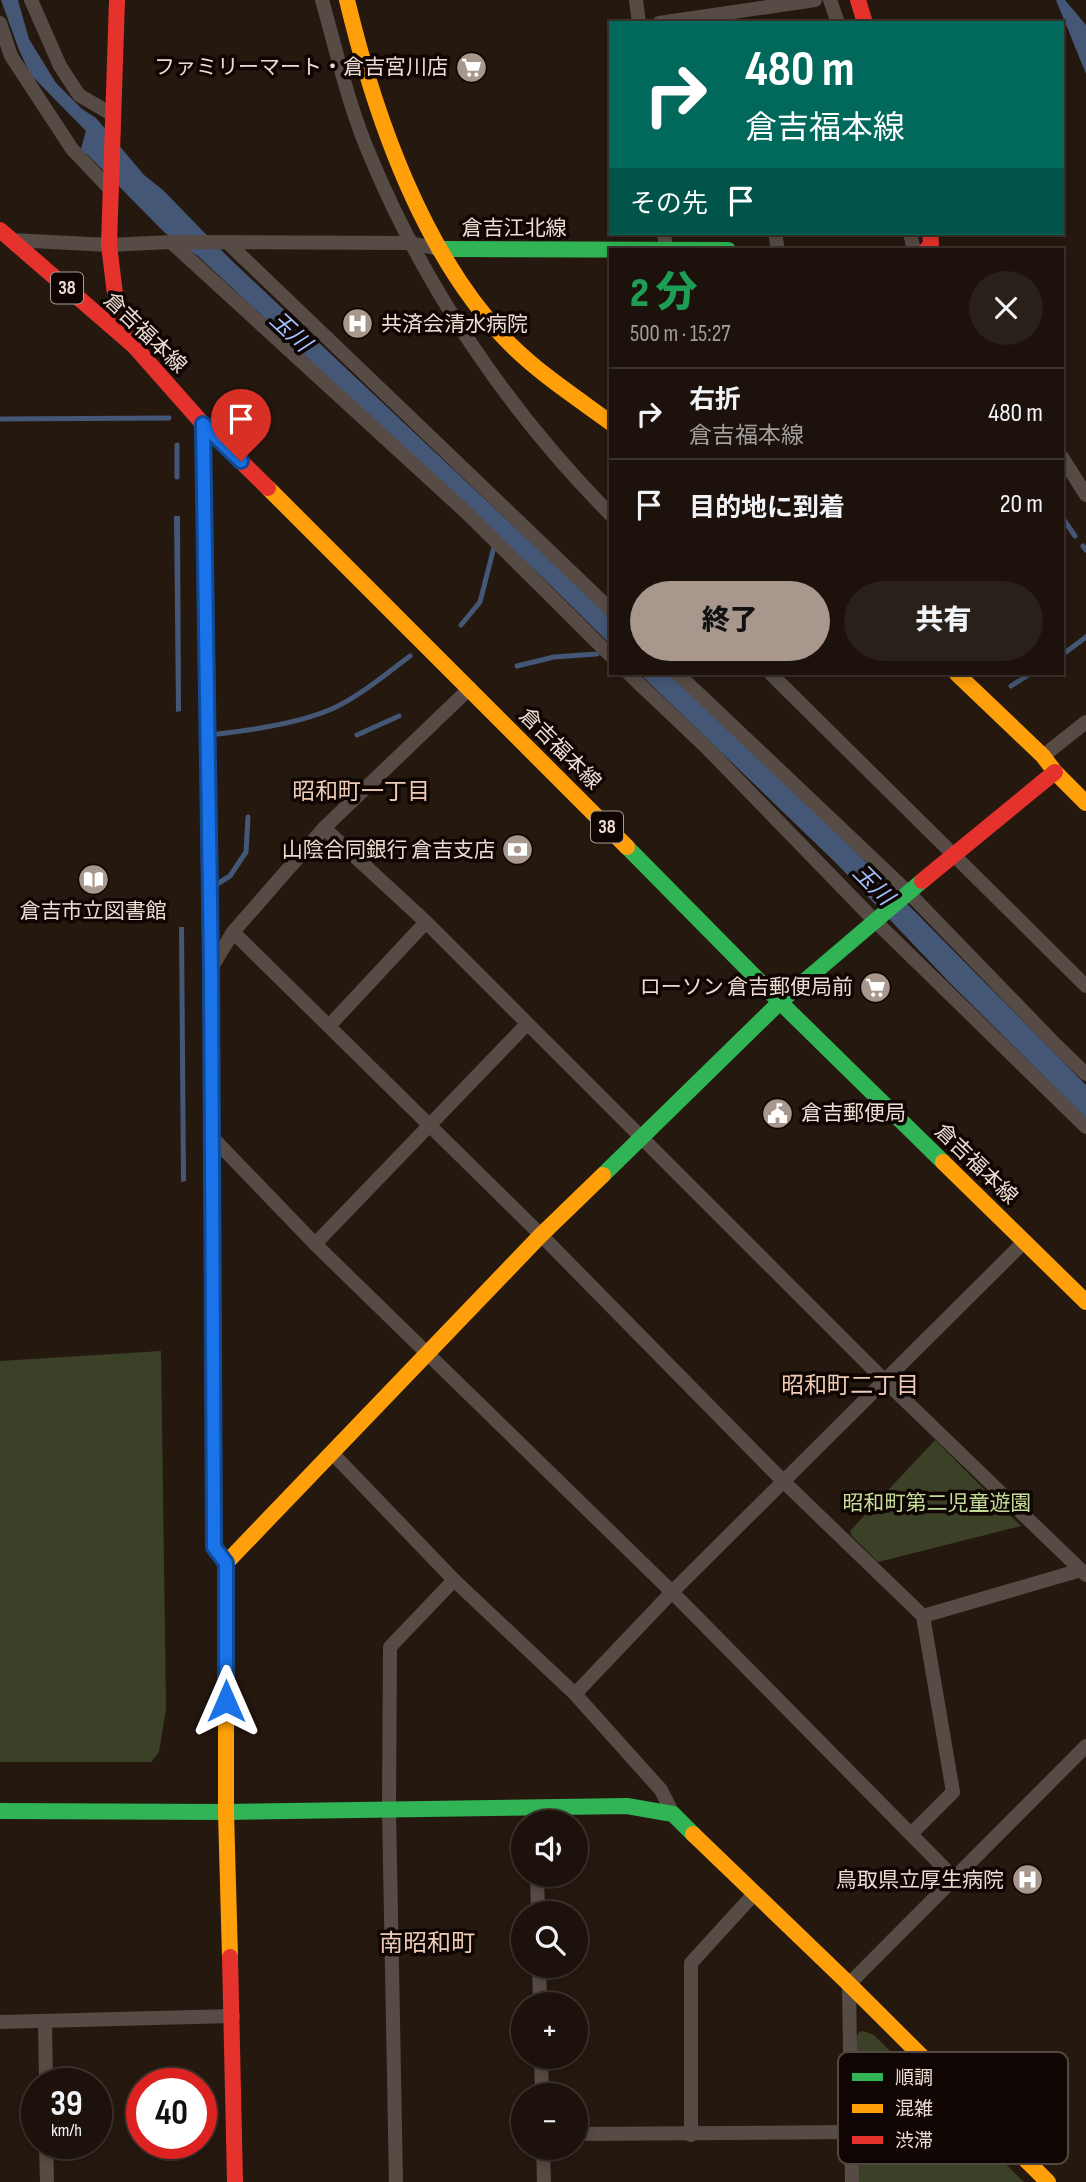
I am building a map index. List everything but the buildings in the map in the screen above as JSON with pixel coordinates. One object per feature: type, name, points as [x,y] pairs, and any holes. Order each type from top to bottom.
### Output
[{"type":"street","points":[[31,0],[60,66],[79,95],[113,121]]},
{"type":"street","points":[[117,0],[109,245],[116,302],[134,346]]},
{"type":"street","points":[[322,0],[370,157],[410,243],[468,339],[522,414],[568,472],[609,513]]},
{"type":"street","name":"倉吉江北線","points":[[348,0],[380,118],[414,198],[439,248],[665,241],[714,248]]},
{"type":"street","points":[[636,0],[639,21]]},
{"type":"street","points":[[686,21],[740,17],[815,0]]},
{"type":"street","points":[[830,0],[837,21]]},
{"type":"street","points":[[858,0],[864,21]]},
{"type":"street","points":[[0,23],[11,56],[72,149],[110,185]]},
{"type":"street","points":[[3,236],[109,245],[173,242],[410,243],[439,248],[489,321],[511,345],[548,377],[609,422]]},
{"type":"street","name":"倉吉福本線","points":[[3,236],[134,346],[203,424],[470,688],[780,1002],[1086,1303]]},
{"type":"street","points":[[173,242],[468,514],[609,654]]},
{"type":"street","points":[[224,243],[609,608]]},
{"type":"street","points":[[203,424],[211,968],[214,1547],[226,1563],[226,1812],[235,2182]]},
{"type":"street","points":[[1064,460],[1086,495]]},
{"type":"street","points":[[630,675],[708,749],[874,920],[1086,1127]]},
{"type":"street","points":[[679,675],[909,892],[1086,1074]]},
{"type":"street","points":[[772,675],[1086,986]]},
{"type":"street","points":[[958,675],[1043,756],[1086,803]]},
{"type":"street","points":[[211,968],[233,932],[324,828],[470,688]]},
{"type":"street","points":[[1043,756],[1086,722]]},
{"type":"street","points":[[226,1563],[541,1235],[780,1002],[874,920],[1055,772]]},
{"type":"street","points":[[324,828],[426,922],[640,1139],[884,1380],[1084,1572]]},
{"type":"street","points":[[329,1026],[426,922]]},
{"type":"street","points":[[233,932],[923,1616],[953,1792],[911,1833]]},
{"type":"street","points":[[315,1244],[527,1024]]},
{"type":"street","points":[[211,1136],[315,1244],[672,1592],[954,1878]]},
{"type":"street","points":[[575,1694],[783,1480],[1025,1241]]},
{"type":"street","points":[[333,1454],[454,1580],[575,1694],[661,1790],[674,1814],[917,2052]]},
{"type":"street","points":[[923,1616],[1084,1572]]},
{"type":"street","points":[[396,2182],[389,1808],[390,1647],[454,1580]]},
{"type":"street","points":[[850,2052],[849,1984],[1086,1746]]},
{"type":"street","points":[[587,1810],[627,1806],[674,1814]]},
{"type":"street","points":[[0,1811],[226,1812],[389,1808],[511,1814]]},
{"type":"street","points":[[691,2135],[691,1963],[755,1893]]},
{"type":"street","points":[[0,2022],[233,2017]]},
{"type":"street","points":[[45,2021],[46,2068]]},
{"type":"street","points":[[588,2134],[838,2132]]},
{"type":"street","points":[[46,2159],[47,2182]]},
{"type":"street","points":[[543,2160],[544,2182]]},
{"type":"street","points":[[852,2164],[852,2182]]},
{"type":"street","points":[[1030,2164],[1048,2182]]},
{"type":"green space","points":[[161,1351],[166,1708],[159,1752],[151,1762],[0,1762],[0,1361]]},
{"type":"green space","name":"昭和町第二児童遊園","points":[[935,1440],[1021,1526],[878,1562],[850,1531]]},
{"type":"green space","points":[[859,2032],[874,2035],[891,2052],[857,2052]]},
{"type":"green space","points":[[858,2164],[1006,2164],[1024,2182],[858,2182]]},
{"type":"water","name":"玉川","points":[[1,0],[18,0],[29,39],[56,83],[82,109],[96,118],[144,175],[163,190],[228,257],[609,616],[609,643],[198,256],[165,233],[87,154],[80,152],[86,131],[30,74]]},
{"type":"water","points":[[1056,0],[1065,0],[1086,25],[1086,74]]},
{"type":"water","points":[[174,516],[180,516],[181,711],[176,712]]},
{"type":"water","name":"玉川","points":[[641,675],[671,675],[858,854],[1086,1085],[1086,1118],[949,982],[836,863]]},
{"type":"water","points":[[179,927],[184,927],[186,1181],[181,1182]]},
{"type":"waterway","points":[[0,419],[169,418]]},
{"type":"waterway","points":[[177,445],[177,477]]},
{"type":"waterway","points":[[1064,520],[1075,536]]},
{"type":"waterway","points":[[1083,546],[1086,550]]},
{"type":"waterway","points":[[461,625],[480,602],[494,547]]},
{"type":"waterway","points":[[1064,654],[1086,637]]},
{"type":"waterway","points":[[517,666],[554,657],[597,654]]},
{"type":"waterway","points":[[218,734],[292,722],[334,708],[364,691],[410,656]]},
{"type":"waterway","points":[[1011,686],[1028,675]]},
{"type":"waterway","points":[[357,735],[399,716]]},
{"type":"waterway","points":[[217,884],[230,876],[246,852],[248,817]]},
{"type":"traffic: fast","points":[[439,249],[609,250]]},
{"type":"traffic: fast","points":[[627,847],[943,1162]]},
{"type":"traffic: fast","points":[[603,1175],[780,1002],[922,881]]},
{"type":"traffic: fast","points":[[0,1811],[226,1812],[627,1806],[673,1814],[693,1834]]},
{"type":"traffic: slow","points":[[347,0],[372,91],[388,137],[428,228],[452,270],[479,309],[510,344],[546,376],[609,422]]},
{"type":"traffic: slow","points":[[268,488],[627,847]]},
{"type":"traffic: slow","points":[[958,675],[1043,756],[1086,803]]},
{"type":"traffic: slow","points":[[943,1162],[1086,1302]]},
{"type":"traffic: slow","points":[[226,1563],[541,1235],[603,1175]]},
{"type":"traffic: slow","points":[[213,1432],[214,1547],[226,1563],[226,1812],[230,1957]]},
{"type":"traffic: slow","points":[[693,1834],[917,2052]]},
{"type":"traffic: slow","points":[[1030,2164],[1048,2182]]},
{"type":"traffic: jam","points":[[117,0],[109,245],[116,302],[134,346]]},
{"type":"traffic: jam","points":[[858,0],[864,21]]},
{"type":"traffic: jam","points":[[0,230],[134,346],[203,424],[268,488]]},
{"type":"traffic: jam","points":[[928,248],[931,244],[930,235]]},
{"type":"traffic: jam","points":[[922,881],[1055,772]]},
{"type":"traffic: jam","points":[[211,969],[213,1432]]},
{"type":"traffic: jam","points":[[230,1957],[235,2182]]},
{"type":"place","name":"ファミリーマート・倉吉宮川店","points":[[471,67]]},
{"type":"place","name":"共済会清水病院","points":[[358,324]]},
{"type":"place","name":"山陰合同銀行 倉吉支店","points":[[518,850]]},
{"type":"place","name":"倉吉市立図書館","points":[[93,879]]},
{"type":"place","name":"ローソン 倉吉郵便局前","points":[[876,987]]},
{"type":"place","name":"倉吉郵便局","points":[[778,1113]]},
{"type":"place","name":"鳥取県立厚生病院","points":[[1027,1880]]},
{"type":"district","name":"昭和町一丁目","points":[[361,792]]},
{"type":"district","name":"昭和町二丁目","points":[[850,1386]]},
{"type":"district","name":"南昭和町","points":[[427,1943]]},
{"type":"route","points":[[226,1701],[226,1563],[214,1547],[211,968],[203,424],[241,461]]}]
